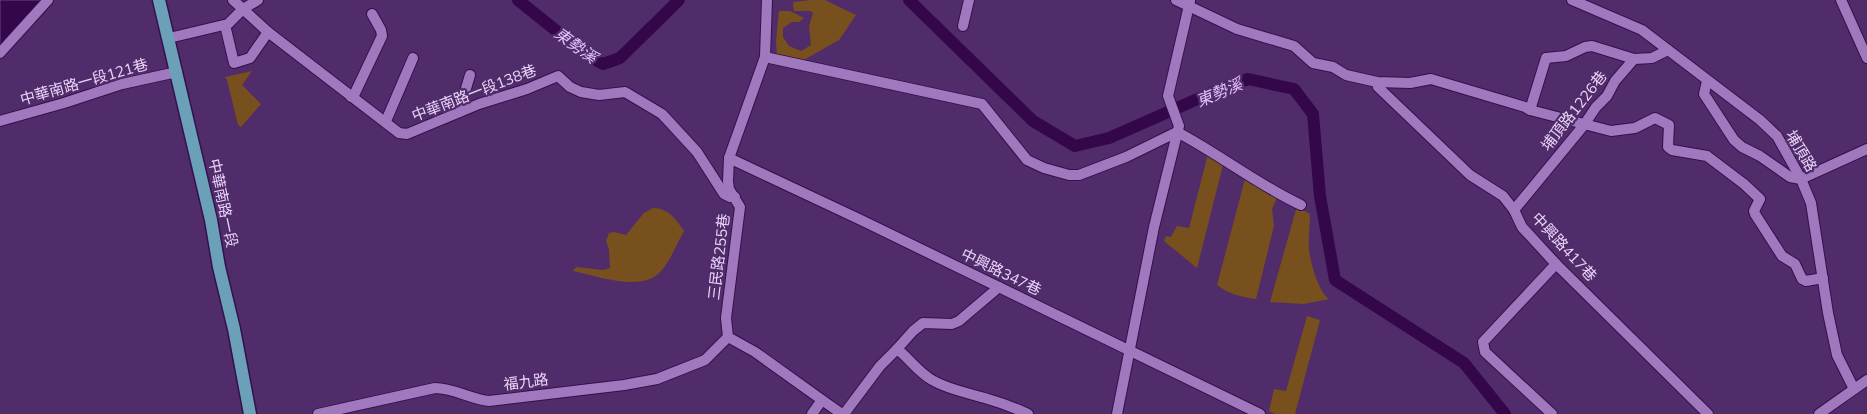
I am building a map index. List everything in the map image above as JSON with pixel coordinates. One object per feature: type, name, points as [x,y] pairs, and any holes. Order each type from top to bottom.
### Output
[{"type":"main road","name":"中華南路一段","points":[[161,0],[234,329],[250,414]]},
{"type":"street","points":[[0,53],[48,0]]},
{"type":"street","name":"中華南路一段138巷","points":[[233,0],[268,32],[351,97],[386,121],[399,133],[407,134],[459,112],[527,89],[558,76],[570,87],[581,92],[599,95],[625,92],[662,114],[697,152],[724,194],[735,197]]},
{"type":"street","points":[[169,38],[225,25],[243,9],[258,0]]},
{"type":"street","name":"三民路255巷","points":[[728,337],[726,318],[740,207],[730,189],[728,181],[729,158],[765,56],[766,0]]},
{"type":"street","points":[[963,26],[969,0]]},
{"type":"street","points":[[1176,0],[1190,3],[1253,35],[1294,46],[1313,63],[1333,67],[1346,75],[1377,82],[1410,84],[1431,79],[1530,110],[1611,131],[1635,128],[1655,118],[1669,125],[1668,146],[1678,152],[1707,156],[1744,184],[1760,199],[1754,211],[1755,214],[1782,256],[1795,264],[1802,279],[1806,281],[1822,278]]},
{"type":"street","name":"埔頂路","points":[[1572,0],[1642,30],[1760,120],[1776,136],[1801,179],[1811,203],[1822,278],[1837,355],[1854,389]]},
{"type":"street","points":[[1841,0],[1867,58]]},
{"type":"street","points":[[1117,414],[1154,227],[1178,129],[1169,99],[1173,72],[1190,3]]},
{"type":"street","points":[[351,97],[356,93],[382,36],[381,30],[372,14]]},
{"type":"street","points":[[225,25],[234,63],[250,58],[268,32]]},
{"type":"street","points":[[1530,110],[1546,58],[1566,56],[1585,47],[1592,46],[1634,59],[1652,58],[1668,50]]},
{"type":"street","points":[[765,56],[982,104],[1027,160],[1044,168],[1069,175],[1080,175],[1126,157],[1178,129]]},
{"type":"street","points":[[386,121],[412,58]]},
{"type":"street","name":"埔頂路1226巷","points":[[1514,210],[1584,125],[1634,59]]},
{"type":"street","name":"中華南路一段121巷","points":[[0,121],[122,84],[177,72]]},
{"type":"street","points":[[459,112],[470,75]]},
{"type":"street","points":[[1707,81],[1704,94],[1734,140],[1790,177],[1801,179],[1867,149]]},
{"type":"street","name":"中興路417巷","points":[[1377,82],[1378,87],[1470,175],[1503,196],[1514,210],[1522,227],[1556,264],[1705,413]]},
{"type":"street","points":[[1178,129],[1286,198],[1301,205]]},
{"type":"street","name":"中興路347巷","points":[[729,158],[1260,414]]},
{"type":"street","points":[[1552,414],[1485,352],[1483,342],[1556,264]]},
{"type":"street","points":[[728,337],[755,352],[843,414],[880,366],[913,330],[923,322],[952,324],[959,321],[999,287]]},
{"type":"street","name":"福九路","points":[[318,414],[435,388],[448,390],[477,400],[489,401],[624,385],[656,379],[705,360],[728,337]]},
{"type":"street","points":[[896,349],[933,380],[958,391],[1008,405],[1028,414]]},
{"type":"street","points":[[1818,414],[1867,380]]},
{"type":"street","points":[[812,414],[822,400]]},
{"type":"shaded area","points":[[0,0],[42,0],[0,47]]},
{"type":"shaded area","points":[[825,0],[856,15],[839,40],[800,62],[777,56],[776,41],[779,11],[790,11],[804,18],[799,22],[792,22],[783,28],[783,37],[789,46],[801,51],[811,45],[809,26],[813,13],[810,11],[794,11],[793,2]]},
{"type":"shaded area","points":[[252,71],[242,85],[261,104],[241,127],[238,125],[225,77]]},
{"type":"shaded area","points":[[1209,150],[1224,161],[1197,268],[1164,241],[1166,236],[1171,237],[1177,226],[1189,228]]},
{"type":"shaded area","points":[[1246,175],[1277,198],[1272,209],[1274,226],[1256,299],[1235,295],[1217,285]]},
{"type":"shaded area","points":[[1297,206],[1310,214],[1309,245],[1311,261],[1319,284],[1325,296],[1329,299],[1304,304],[1270,302]]},
{"type":"shaded area","points":[[653,208],[667,212],[675,218],[684,231],[668,262],[653,278],[632,282],[619,281],[573,271],[576,267],[603,270],[610,268],[609,249],[606,241],[609,233],[614,232],[626,235],[644,213]]},
{"type":"shaded area","points":[[1307,316],[1320,320],[1295,414],[1275,414],[1269,411],[1274,389],[1286,391]]},
{"type":"waterway","name":"東勢溪","points":[[518,0],[584,53],[603,64],[620,58],[679,0]]},
{"type":"waterway","name":"東勢溪","points":[[909,0],[1033,121],[1075,146],[1109,138],[1218,90],[1248,79],[1294,89],[1313,114],[1320,196],[1335,280],[1464,363],[1505,414]]}]
